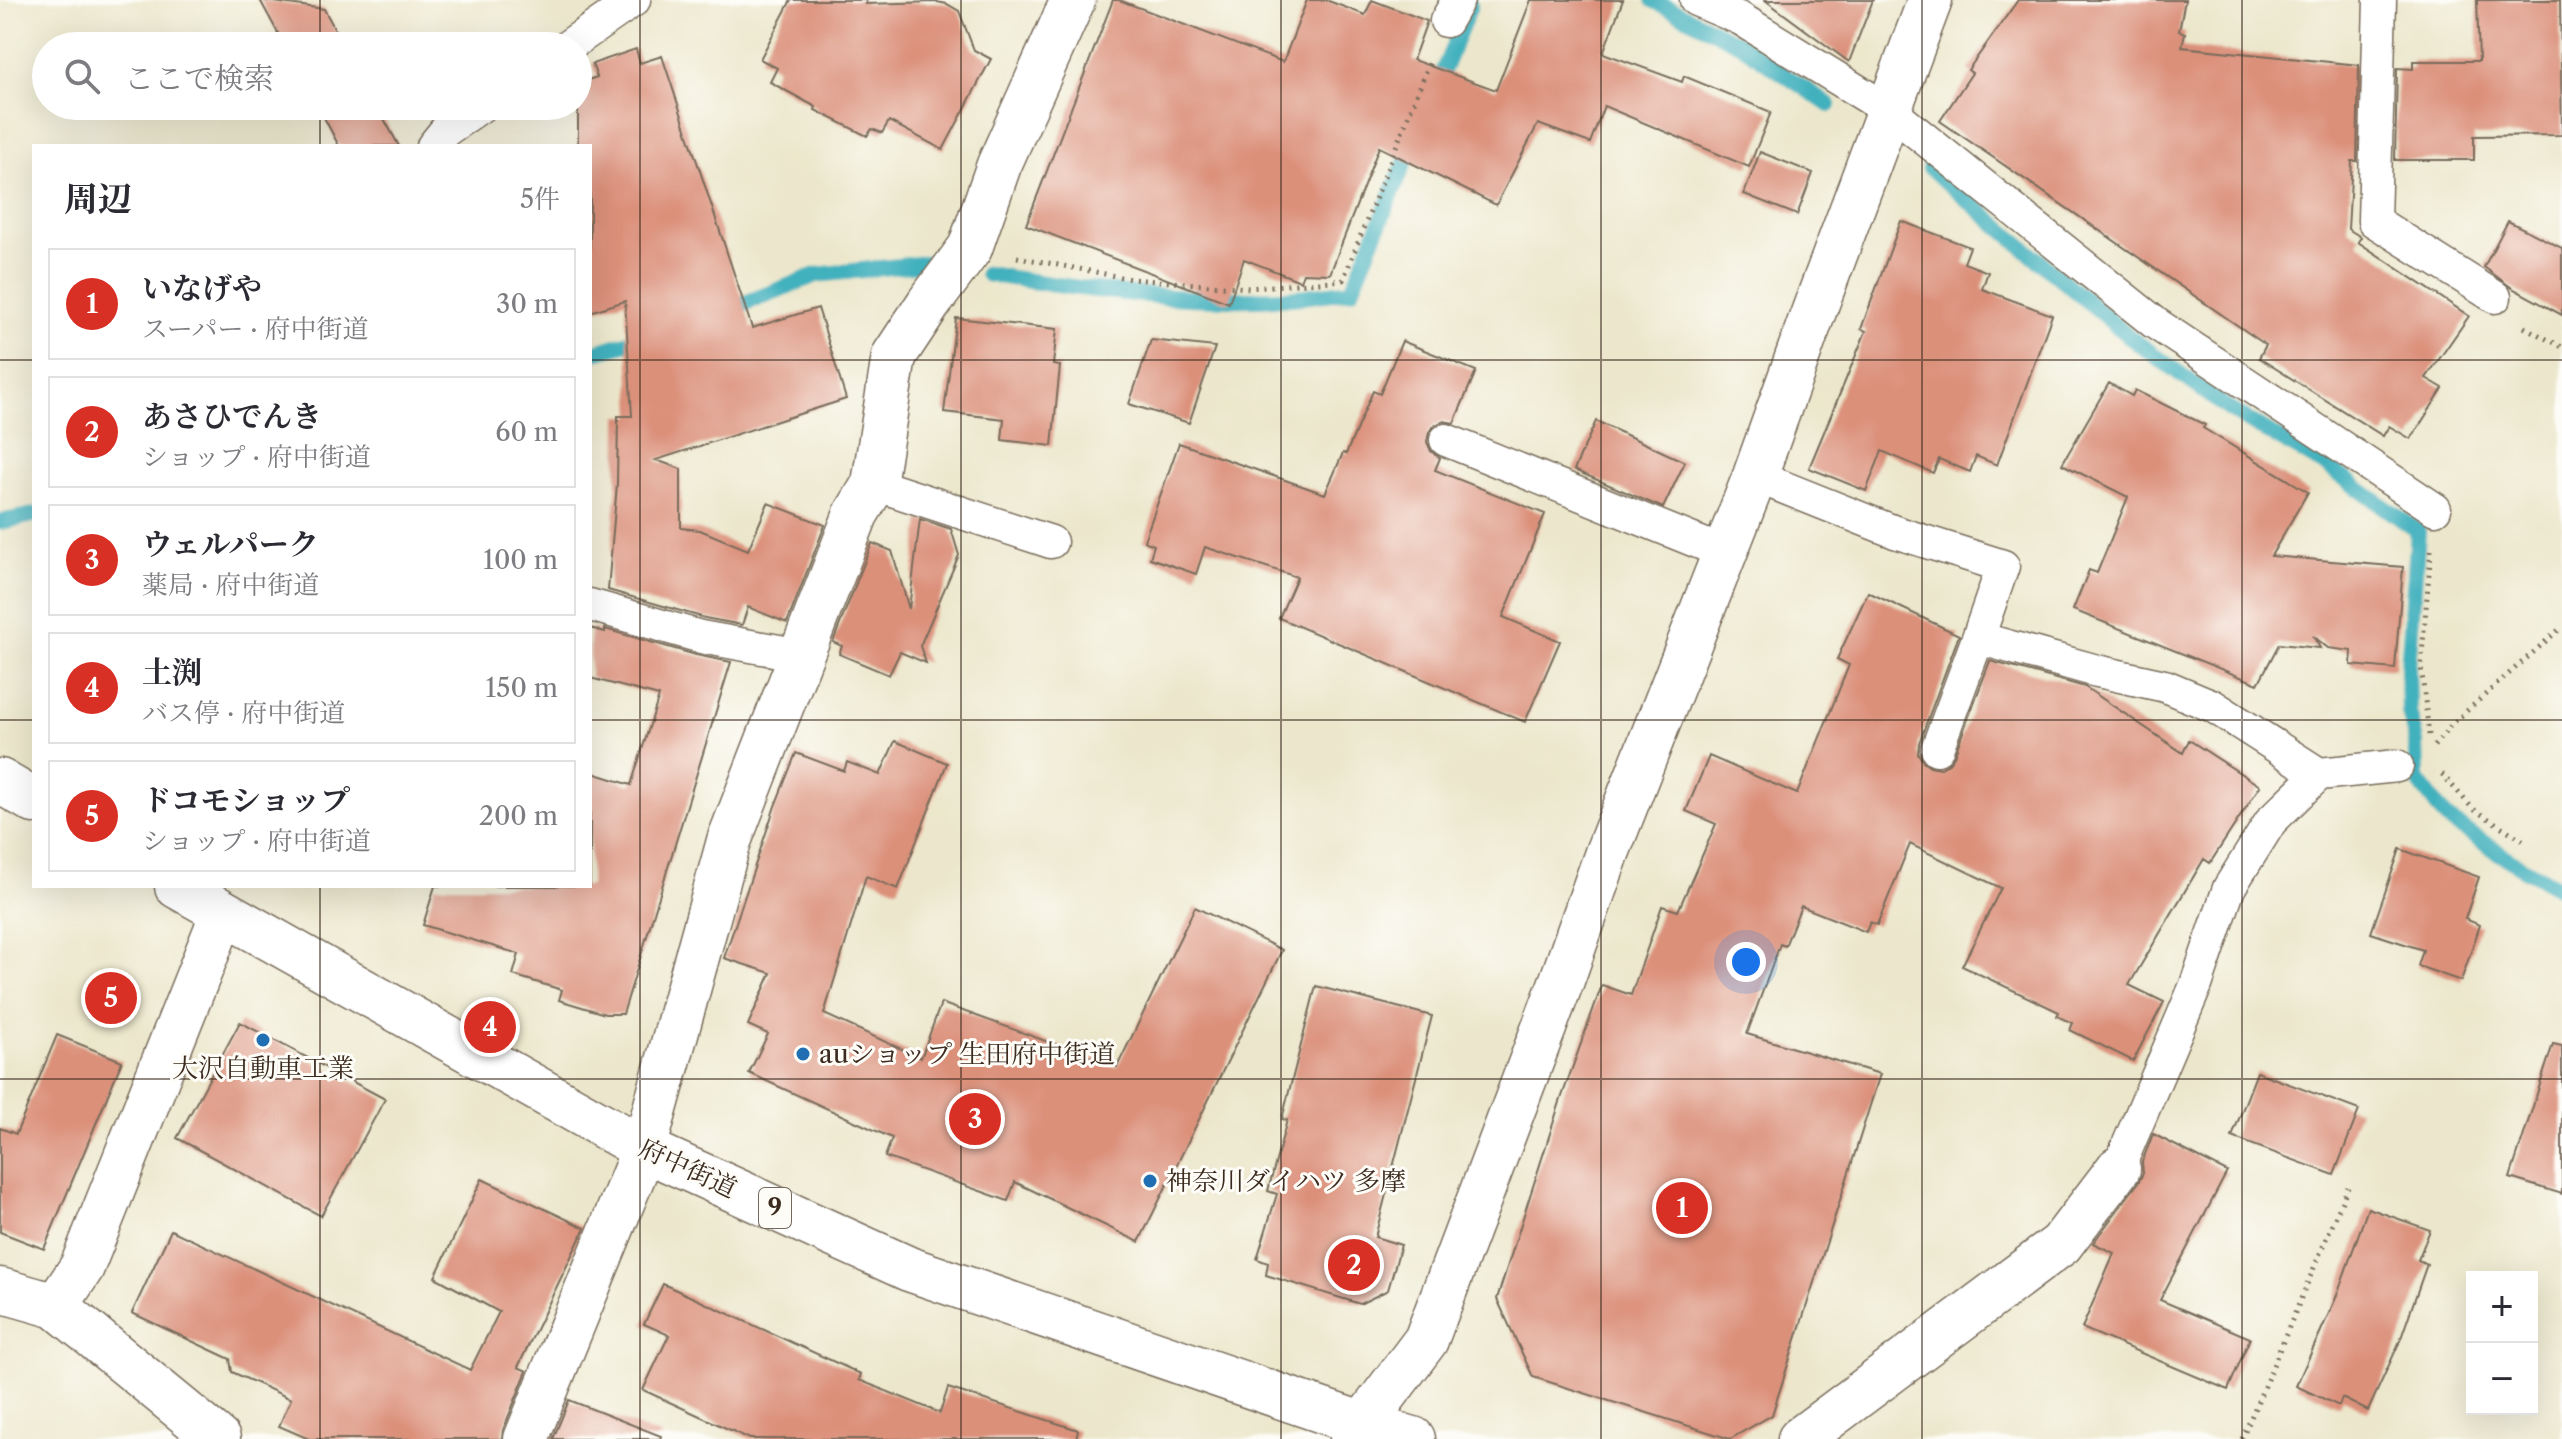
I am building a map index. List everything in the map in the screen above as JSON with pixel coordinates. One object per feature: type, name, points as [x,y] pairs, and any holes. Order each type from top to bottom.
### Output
[{"type":"street","points":[[526,1439],[644,1149],[729,841],[856,514],[874,484],[894,356],[970,248],[999,165],[1073,0]]},
{"type":"street","points":[[1356,1432],[1426,1340],[1607,853],[1755,476],[1930,0]]},
{"type":"street","points":[[0,781],[32,800]]},
{"type":"street","name":"府中街道","points":[[180,888],[644,1149],[909,1269],[1356,1432],[1413,1439]]},
{"type":"street","points":[[56,1306],[82,1267],[223,913]]},
{"type":"street","points":[[1800,1439],[2061,1244],[2118,1169]]},
{"type":"street","points":[[0,1290],[56,1306],[218,1439]]},
{"type":"lane","points":[[588,32],[634,0]]},
{"type":"lane","points":[[1696,0],[1741,19],[1890,111],[2155,323],[2435,509]]},
{"type":"lane","points":[[2380,0],[2374,221],[2495,297]]},
{"type":"lane","points":[[435,144],[445,131],[461,120]]},
{"type":"lane","points":[[1446,440],[1725,553]]},
{"type":"lane","points":[[1755,476],[1895,532],[2003,566],[1937,749]]},
{"type":"lane","points":[[874,484],[1051,542]]},
{"type":"lane","points":[[592,606],[701,637],[801,655]]},
{"type":"lane","points":[[1978,638],[2165,686],[2213,706],[2319,774],[2397,766]]},
{"type":"lane","points":[[2118,1169],[2196,985],[2229,888],[2271,821],[2319,774]]},
{"type":"path","points":[[970,248],[1131,279],[1249,288],[1343,280],[1452,11]]},
{"type":"path","points":[[2435,509],[2421,666],[2431,750],[2453,723],[2562,627]]},
{"type":"path","points":[[2437,763],[2443,776],[2473,809],[2526,842]]},
{"type":"path","points":[[2242,1439],[2348,1187]]},
{"type":"building","points":[[260,0],[324,9],[336,32],[277,32]]},
{"type":"building","points":[[791,0],[867,0],[865,4],[937,2],[959,11],[974,50],[991,59],[943,150],[889,121],[882,133],[872,129],[867,136],[815,110],[816,107],[770,82],[777,68],[760,59]]},
{"type":"building","points":[[1113,0],[1283,62],[1307,0],[1326,0],[1365,15],[1372,0],[1427,21],[1413,60],[1496,90],[1531,0],[1623,0],[1603,53],[1682,82],[1684,76],[1771,112],[1749,167],[1604,106],[1590,143],[1538,124],[1496,205],[1379,147],[1330,274],[1303,273],[1300,281],[1244,259],[1229,303],[1026,225]]},
{"type":"building","points":[[1765,0],[1873,0],[1849,62]]},
{"type":"building","points":[[2018,0],[2185,0],[2179,31],[2185,33],[2182,47],[2359,65],[2357,161],[2352,161],[2348,229],[2361,237],[2358,242],[2469,316],[2426,378],[2443,388],[2411,439],[2389,426],[2383,436],[2259,358],[2266,345],[1940,121],[1972,73],[1968,70]]},
{"type":"building","points":[[2477,0],[2560,0],[2562,135],[2474,136],[2474,160],[2395,160],[2397,68],[2413,69],[2413,61],[2479,61]]},
{"type":"building","points":[[636,49],[640,63],[662,56],[752,328],[818,308],[846,399],[656,460],[681,469],[681,528],[700,530],[748,550],[768,503],[825,525],[787,623],[748,607],[742,625],[705,618],[608,590],[617,484],[618,416],[632,416],[625,301],[592,311],[592,144],[578,144],[578,120],[592,120],[592,79],[597,77],[592,64]]},
{"type":"building","points":[[325,120],[385,120],[398,144],[338,144]]},
{"type":"building","points":[[1760,152],[1813,173],[1797,215],[1744,194]]},
{"type":"building","points":[[1901,221],[1970,247],[1964,263],[1988,272],[1982,289],[2052,315],[1997,465],[1976,456],[1970,472],[1939,459],[1933,473],[1882,451],[1866,491],[1809,468],[1866,331],[1861,329]]},
{"type":"building","points":[[2508,221],[2562,248],[2562,315],[2512,288],[2484,267]]},
{"type":"building","points":[[956,318],[1057,329],[1053,365],[1060,366],[1052,446],[1002,440],[1004,419],[944,412]]},
{"type":"building","points":[[1151,340],[1215,347],[1189,423],[1129,404]]},
{"type":"building","points":[[1402,341],[1476,371],[1454,423],[1443,421],[1429,432],[1427,442],[1431,451],[1440,458],[1435,470],[1545,514],[1503,617],[1560,641],[1525,722],[1279,618],[1297,577],[1205,547],[1196,574],[1150,558],[1154,545],[1144,541],[1179,443],[1325,494],[1373,391],[1380,394]]},
{"type":"building","points":[[2109,383],[2132,396],[2135,390],[2205,425],[2203,428],[2308,492],[2271,556],[2403,567],[2395,669],[2351,665],[2352,651],[2328,648],[2313,636],[2320,648],[2279,644],[2258,684],[2073,610],[2089,570],[2097,573],[2128,497],[2062,464]]},
{"type":"building","points":[[1596,421],[1685,462],[1663,508],[1574,470]]},
{"type":"building","points":[[920,519],[951,529],[959,555],[920,646],[926,663],[900,652],[889,675],[839,654],[842,646],[833,642],[872,543],[892,551],[909,609]]},
{"type":"building","points":[[1868,592],[1959,635],[1919,743],[1918,753],[1930,766],[1941,768],[1954,756],[1990,661],[2085,687],[2183,753],[2189,740],[2260,786],[2210,863],[2204,859],[2129,985],[2164,1002],[2133,1061],[2070,1030],[2073,1023],[2057,1016],[2059,1012],[1962,966],[2001,888],[1910,844],[1877,925],[1870,922],[1866,932],[1801,906],[1785,946],[1780,944],[1747,1034],[1880,1074],[1772,1415],[1730,1439],[1533,1377],[1497,1299],[1560,1102],[1602,985],[1631,995],[1662,906],[1678,911],[1716,824],[1686,811],[1709,756],[1797,794],[1849,665],[1837,659]]},
{"type":"building","points":[[592,629],[605,632],[605,629],[731,662],[623,1014],[605,1014],[559,1000],[562,990],[513,975],[519,954],[423,925],[434,888],[592,888],[592,773],[631,785],[659,696],[592,679]]},
{"type":"building","points":[[895,741],[947,763],[898,889],[866,876],[824,1014],[921,1058],[941,1003],[1117,1067],[1195,907],[1282,950],[1139,1242],[1015,1182],[1008,1201],[885,1157],[892,1138],[749,1073],[768,1034],[748,1025],[771,973],[724,958],[796,753],[844,771],[847,762],[880,775]]},
{"type":"building","points":[[2400,849],[2479,877],[2465,919],[2480,925],[2461,981],[2418,966],[2423,950],[2371,933]]},
{"type":"building","points":[[1316,986],[1432,1016],[1375,1237],[1401,1245],[1388,1290],[1360,1304],[1266,1275],[1268,1263],[1257,1259],[1277,1194],[1268,1191],[1287,1120],[1282,1119]]},
{"type":"building","points":[[240,1022],[385,1099],[321,1216],[177,1138]]},
{"type":"building","points":[[57,1035],[122,1061],[44,1249],[0,1232],[0,1128],[16,1134]]},
{"type":"building","points":[[2553,1044],[2562,1046],[2562,1194],[2510,1178]]},
{"type":"building","points":[[2257,1072],[2359,1110],[2334,1175],[2232,1137]]},
{"type":"building","points":[[2153,1134],[2227,1172],[2160,1300],[2250,1338],[2228,1390],[2082,1328],[2114,1253],[2093,1243],[2138,1183]]},
{"type":"building","points":[[482,1179],[585,1228],[518,1367],[527,1371],[502,1439],[309,1439],[279,1426],[291,1399],[232,1372],[230,1359],[132,1313],[171,1230],[470,1370],[499,1312],[435,1277]]},
{"type":"building","points":[[2368,1208],[2430,1230],[2418,1260],[2427,1264],[2400,1341],[2368,1411],[2342,1398],[2339,1406],[2296,1386],[2335,1300]]},
{"type":"building","points":[[663,1284],[861,1374],[859,1380],[940,1413],[948,1388],[1078,1430],[1076,1439],[750,1439],[643,1390],[669,1335],[644,1324]]},
{"type":"building","points":[[569,1400],[661,1436],[660,1439],[553,1439]]},
{"type":"waterway","points":[[1653,0],[1740,44],[1829,105]]},
{"type":"waterway","points":[[1436,88],[1470,6]]},
{"type":"waterway","points":[[987,274],[1061,286],[1210,299],[1294,297],[1352,290],[1413,143]]},
{"type":"waterway","points":[[1930,168],[2128,336],[2230,410],[2330,468],[2418,531],[2408,669],[2409,711],[2416,742],[2417,779],[2446,818],[2519,866],[2562,889]]},
{"type":"waterway","points":[[725,311],[816,275],[928,263]]},
{"type":"waterway","points":[[592,353],[646,337]]},
{"type":"waterway","points":[[0,522],[32,515]]},
{"type":"place","name":"ドコモショップ","points":[[111,998]]},
{"type":"place","name":"土渕","points":[[490,1027]]},
{"type":"place","name":"大沢自動車工業","points":[[263,1040]]},
{"type":"place","name":"auショップ 生田府中街道","points":[[803,1054]]},
{"type":"place","name":"ウェルパーク","points":[[975,1119]]},
{"type":"place","name":"神奈川ダイハツ 多摩","points":[[1150,1181]]},
{"type":"place","name":"いなげや","points":[[1682,1208]]},
{"type":"place","name":"あさひでんき","points":[[1354,1265]]}]
